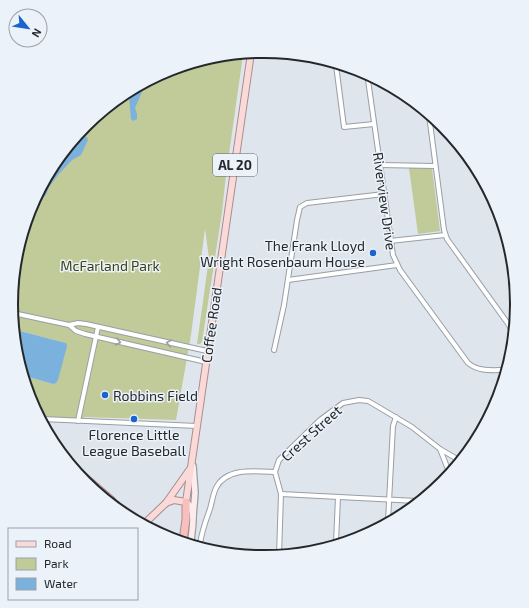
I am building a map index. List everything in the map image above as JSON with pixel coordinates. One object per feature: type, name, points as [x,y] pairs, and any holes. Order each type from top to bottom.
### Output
[{"type":"highway","points":[[180,535],[186,502]]},
{"type":"highway","points":[[184,537],[186,502]]},
{"type":"main road","name":"Coffee Road","points":[[186,502],[250,58]]},
{"type":"main road","points":[[147,521],[166,503],[192,464]]},
{"type":"main road","points":[[191,539],[195,492],[192,464]]},
{"type":"main road","points":[[166,503],[174,500],[186,502],[190,505],[193,517]]},
{"type":"street","points":[[336,69],[344,127],[374,124]]},
{"type":"street","name":"Riverview Drive","points":[[368,80],[390,241],[397,265],[468,363],[475,368],[483,370],[502,370]]},
{"type":"street","points":[[431,122],[445,235],[449,244],[510,326]]},
{"type":"street","points":[[380,165],[435,166]]},
{"type":"street","points":[[274,350],[288,280],[298,212],[303,205],[384,194]]},
{"type":"street","points":[[390,241],[445,235]]},
{"type":"street","points":[[288,280],[397,265]]},
{"type":"street","points":[[19,314],[69,325],[78,323],[208,351]]},
{"type":"street","points":[[69,325],[76,331],[96,337],[206,362]]},
{"type":"street","points":[[78,420],[98,327]]},
{"type":"street","name":"Crest Street","points":[[201,542],[215,491],[222,481],[237,473],[254,471],[275,472],[279,460],[284,454],[297,444],[329,412],[343,403],[355,400],[368,401],[396,417],[419,432],[440,449],[456,459]]},
{"type":"street","points":[[388,517],[393,426],[396,417]]},
{"type":"street","points":[[46,419],[197,426]]},
{"type":"street","points":[[440,449],[447,467]]},
{"type":"street","points":[[275,472],[280,494],[279,550]]},
{"type":"street","points":[[280,494],[414,501]]},
{"type":"street","points":[[336,539],[338,497]]},
{"type":"green space","name":"McFarland Park","points":[[242,59],[222,212],[202,342],[197,344],[209,258],[205,229],[191,335],[176,420],[84,417],[83,423],[48,422],[43,413],[29,377],[53,384],[66,343],[20,331],[18,304],[20,272],[26,240],[43,195],[51,181],[79,141],[114,108],[128,99],[170,76],[216,62]]},
{"type":"green space","points":[[409,168],[432,168],[440,231],[418,234]]},
{"type":"water","points":[[143,90],[135,108],[137,119],[133,121],[131,119],[129,98]]},
{"type":"water","points":[[87,137],[88,140],[81,155],[72,160],[58,175],[49,187],[46,195],[42,198],[60,167],[82,138]]},
{"type":"water","points":[[20,331],[66,343],[67,346],[58,380],[53,384],[29,377]]},
{"type":"place","name":"The Frank Lloyd Wright Rosenbaum House","points":[[373,253]]},
{"type":"place","name":"Robbins Field","points":[[105,395]]},
{"type":"place","name":"Florence Little League Baseball","points":[[134,419]]}]
